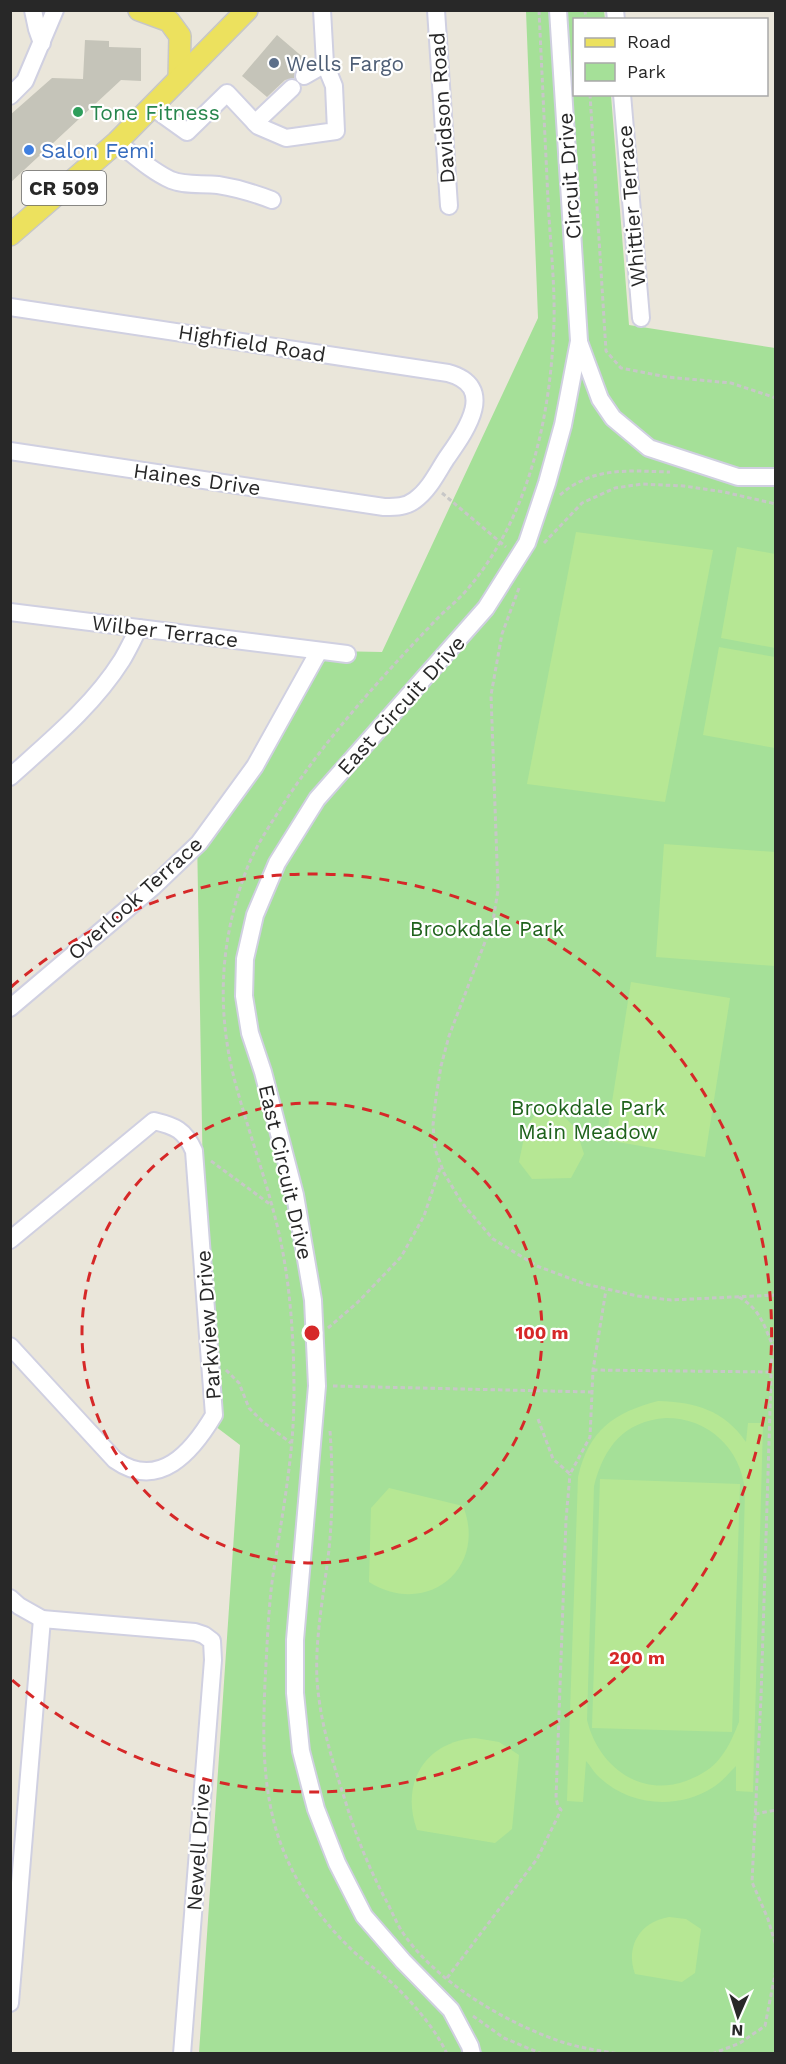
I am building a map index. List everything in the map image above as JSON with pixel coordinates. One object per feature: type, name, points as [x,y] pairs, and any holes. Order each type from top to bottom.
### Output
[{"type":"main road","points":[[140,10],[170,21],[180,36],[179,79]]},
{"type":"main road","name":"CR 509","points":[[10,235],[117,142],[247,10]]},
{"type":"street","points":[[33,10],[42,43]]},
{"type":"street","points":[[10,96],[25,81],[55,10]]},
{"type":"street","points":[[152,107],[187,132],[227,93],[258,126],[286,138],[336,131],[334,86],[325,64],[322,10]]},
{"type":"street","name":"Davidson Road","points":[[436,10],[448,206]]},
{"type":"street","name":"Circuit Drive","points":[[558,10],[579,341]]},
{"type":"street","points":[[304,75],[325,64]]},
{"type":"street","points":[[255,123],[292,88]]},
{"type":"street","name":"Whittier Terrace","points":[[622,96],[641,318]]},
{"type":"street","points":[[117,142],[172,180],[245,190],[272,200]]},
{"type":"street","name":"Highfield Road","points":[[10,307],[448,373],[459,376],[466,382],[473,395],[474,405]]},
{"type":"street","points":[[579,341],[600,399],[613,418],[649,448],[738,477],[776,477]]},
{"type":"street","name":"East Circuit Drive","points":[[472,2054],[451,2010],[403,1961],[364,1916],[337,1863],[316,1809],[300,1751],[295,1693],[295,1640],[316,1386],[314,1338],[310,1282],[295,1195],[263,1072],[250,1033],[244,996],[245,958],[255,915],[277,863],[317,799],[486,608],[527,543],[563,425],[579,341]]},
{"type":"street","name":"Haines Drive","points":[[10,451],[384,507],[397,507],[409,504],[418,498],[430,483],[466,430],[472,419],[474,405]]},
{"type":"street","name":"Wilber Terrace","points":[[10,612],[348,654]]},
{"type":"street","points":[[10,777],[58,734],[102,688],[122,660],[139,628]]},
{"type":"street","name":"Overlook Terrace","points":[[10,1008],[153,887],[199,843],[255,766],[319,651]]},
{"type":"street","name":"Parkview Drive","points":[[10,1240],[153,1121],[171,1125],[185,1134],[194,1151],[214,1415],[189,1451],[161,1468],[154,1472],[126,1468],[115,1460],[10,1346]]},
{"type":"street","points":[[10,1598],[19,1606],[42,1618],[10,2003]]},
{"type":"street","name":"Newell Drive","points":[[42,1618],[195,1632],[212,1641],[213,1660],[182,2054]]},
{"type":"path","points":[[447,2054],[443,2044],[410,2001],[350,1948],[305,1894],[294,1874],[276,1828],[264,1775],[264,1703],[272,1585],[288,1480],[294,1395],[290,1302],[284,1260],[272,1206],[235,1084],[223,1010],[224,952],[233,907],[249,863],[266,831],[312,760],[359,703],[466,591],[500,544],[518,508],[539,441],[548,387],[554,321],[539,10]]},
{"type":"path","points":[[590,96],[606,351],[621,368],[667,377],[731,383],[776,398]]},
{"type":"path","points":[[553,500],[567,488],[605,472],[627,470],[676,473]]},
{"type":"path","points":[[430,483],[500,544]]},
{"type":"path","points":[[543,543],[582,503],[615,488],[642,484],[684,486],[776,504]]},
{"type":"path","points":[[523,579],[502,634],[491,695],[498,890],[493,921],[448,1036],[441,1066],[433,1125],[435,1149],[462,1203],[493,1239],[537,1266],[606,1290],[671,1300],[776,1295]]},
{"type":"path","points":[[210,1160],[272,1206]]},
{"type":"path","points":[[314,1338],[332,1326],[358,1302],[401,1257],[424,1216],[441,1165]]},
{"type":"path","points":[[447,1978],[537,1859],[561,1810],[556,1798],[566,1520],[570,1474],[590,1437],[593,1370],[606,1290]]},
{"type":"path","points":[[739,1297],[752,1305],[764,1324],[772,1346]]},
{"type":"path","points":[[776,1337],[772,1346],[762,1674],[752,1882],[768,1919],[776,1946]]},
{"type":"path","points":[[224,1368],[239,1383],[249,1408],[291,1443]]},
{"type":"path","points":[[593,1370],[771,1372]]},
{"type":"path","points":[[316,1386],[592,1392]]},
{"type":"path","points":[[538,1419],[553,1459],[570,1474]]},
{"type":"path","points":[[330,1431],[334,1480],[328,1556],[319,1624],[317,1679],[323,1727],[354,1829],[374,1878],[403,1933],[435,1969],[447,1978],[513,2022],[563,2043],[620,2054]]},
{"type":"path","points":[[754,1814],[776,1810]]},
{"type":"path","points":[[712,2054],[740,2043],[765,2026],[776,1969]]},
{"type":"green space","name":"Brookdale Park","points":[[526,11],[604,11],[605,18],[573,18],[573,96],[611,96],[629,325],[775,348],[775,2053],[199,2053],[240,1445],[207,1420],[197,835],[332,651],[382,652],[538,318]]},
{"type":"green space","points":[[576,532],[713,550],[665,802],[527,784]]},
{"type":"green space","points":[[737,547],[775,554],[775,648],[721,638]]},
{"type":"green space","points":[[719,647],[775,657],[775,748],[703,735]]},
{"type":"green space","points":[[664,844],[775,852],[775,966],[656,957]]},
{"type":"green space","points":[[631,982],[730,998],[705,1157],[606,1140]]},
{"type":"green space","points":[[559,1111],[576,1129],[584,1154],[571,1178],[532,1179],[519,1162],[526,1128],[534,1116]]},
{"type":"green space","points":[[658,1401],[684,1403],[708,1410],[728,1422],[746,1442],[748,1423],[763,1423],[753,1792],[736,1791],[736,1766],[716,1786],[683,1800],[668,1802],[637,1799],[609,1785],[586,1761],[583,1802],[567,1801],[578,1477],[596,1435],[616,1418]],"holes":[[[681,1419],[696,1423],[720,1438],[737,1461],[745,1491],[739,1722],[726,1749],[709,1769],[686,1781],[669,1785],[652,1785],[623,1774],[611,1764],[600,1751],[587,1720],[594,1486],[610,1448],[627,1431],[651,1420]]]},
{"type":"green space","points":[[600,1479],[740,1484],[732,1732],[592,1728]]},
{"type":"green space","points":[[389,1488],[463,1506],[468,1529],[467,1550],[459,1567],[447,1581],[430,1590],[411,1594],[390,1592],[369,1582],[371,1508]]},
{"type":"green space","points":[[475,1738],[499,1742],[519,1755],[512,1829],[495,1843],[417,1830],[412,1796],[421,1768],[430,1756],[442,1747],[457,1741]]},
{"type":"green space","points":[[669,1917],[686,1919],[701,1929],[695,1973],[682,1982],[635,1974],[632,1954],[637,1937],[650,1924]]},
{"type":"building","points":[[277,35],[305,59],[295,70],[294,78],[285,80],[267,97],[242,76]]},
{"type":"building","points":[[85,40],[109,41],[109,47],[141,48],[141,81],[121,80],[10,183],[10,115],[52,78],[83,79]]},
{"type":"place","name":"Wells Fargo","points":[[274,63]]},
{"type":"place","name":"Tone Fitness","points":[[78,112]]},
{"type":"place","name":"Salon Femi","points":[[29,150]]},
{"type":"park label","name":"Brookdale Park Main Meadow","points":[[588,1119]]}]
